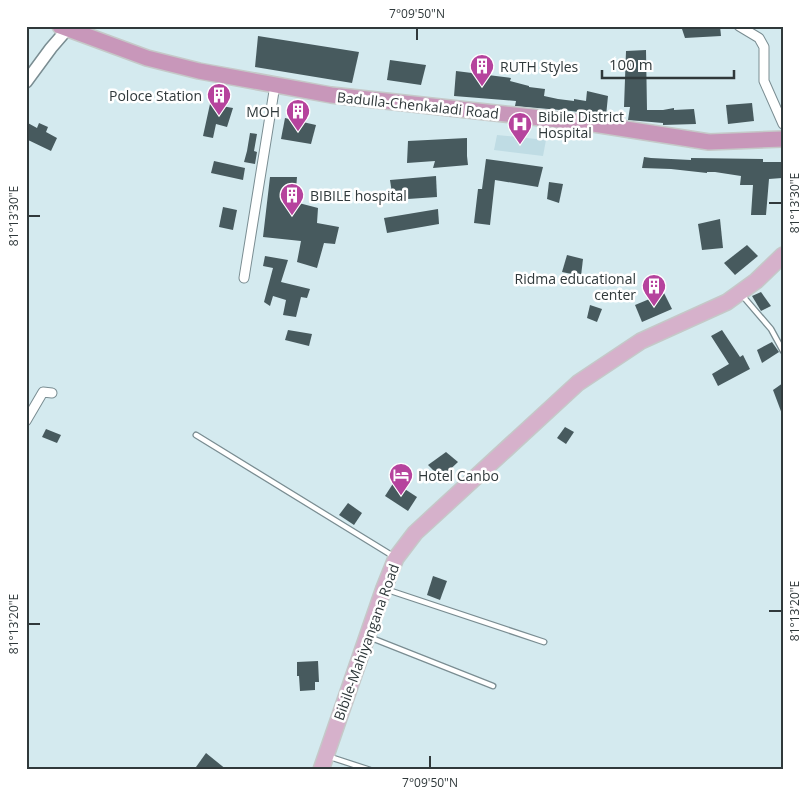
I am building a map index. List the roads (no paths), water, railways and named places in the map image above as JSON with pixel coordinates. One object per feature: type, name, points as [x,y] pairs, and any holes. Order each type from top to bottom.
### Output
[{"type":"highway","name":"Badulla-Chenkaladi Road","points":[[66,27],[148,58],[199,71],[331,95],[587,124],[709,142],[783,139]]},
{"type":"main road","name":"Bibile-Mahiyangana Road","points":[[324,763],[384,588],[396,558],[415,533],[578,383],[641,341],[716,308],[756,281],[783,256]]},
{"type":"street","points":[[739,26],[760,38],[764,47],[764,81],[783,124]]},
{"type":"street","points":[[26,82],[66,27]]},
{"type":"street","points":[[244,278],[275,85]]},
{"type":"street","points":[[26,421],[43,392],[52,393]]},
{"type":"lane","points":[[740,293],[772,329],[783,351]]},
{"type":"lane","points":[[196,435],[396,558]]},
{"type":"lane","points":[[384,588],[544,642]]},
{"type":"lane","points":[[368,637],[494,686]]},
{"type":"lane","points":[[324,763],[370,770]]},
{"type":"place","name":"RUTH Styles","points":[[482,87]]},
{"type":"place","name":"Poloce Station","points":[[219,116]]},
{"type":"place","name":"MOH","points":[[298,132]]},
{"type":"place","name":"Bibile District Hospital","points":[[520,145]]},
{"type":"place","name":"BIBILE hospital","points":[[292,216]]},
{"type":"place","name":"Ridma educational center","points":[[654,307]]},
{"type":"place","name":"Hotel Canbo","points":[[401,496]]}]
